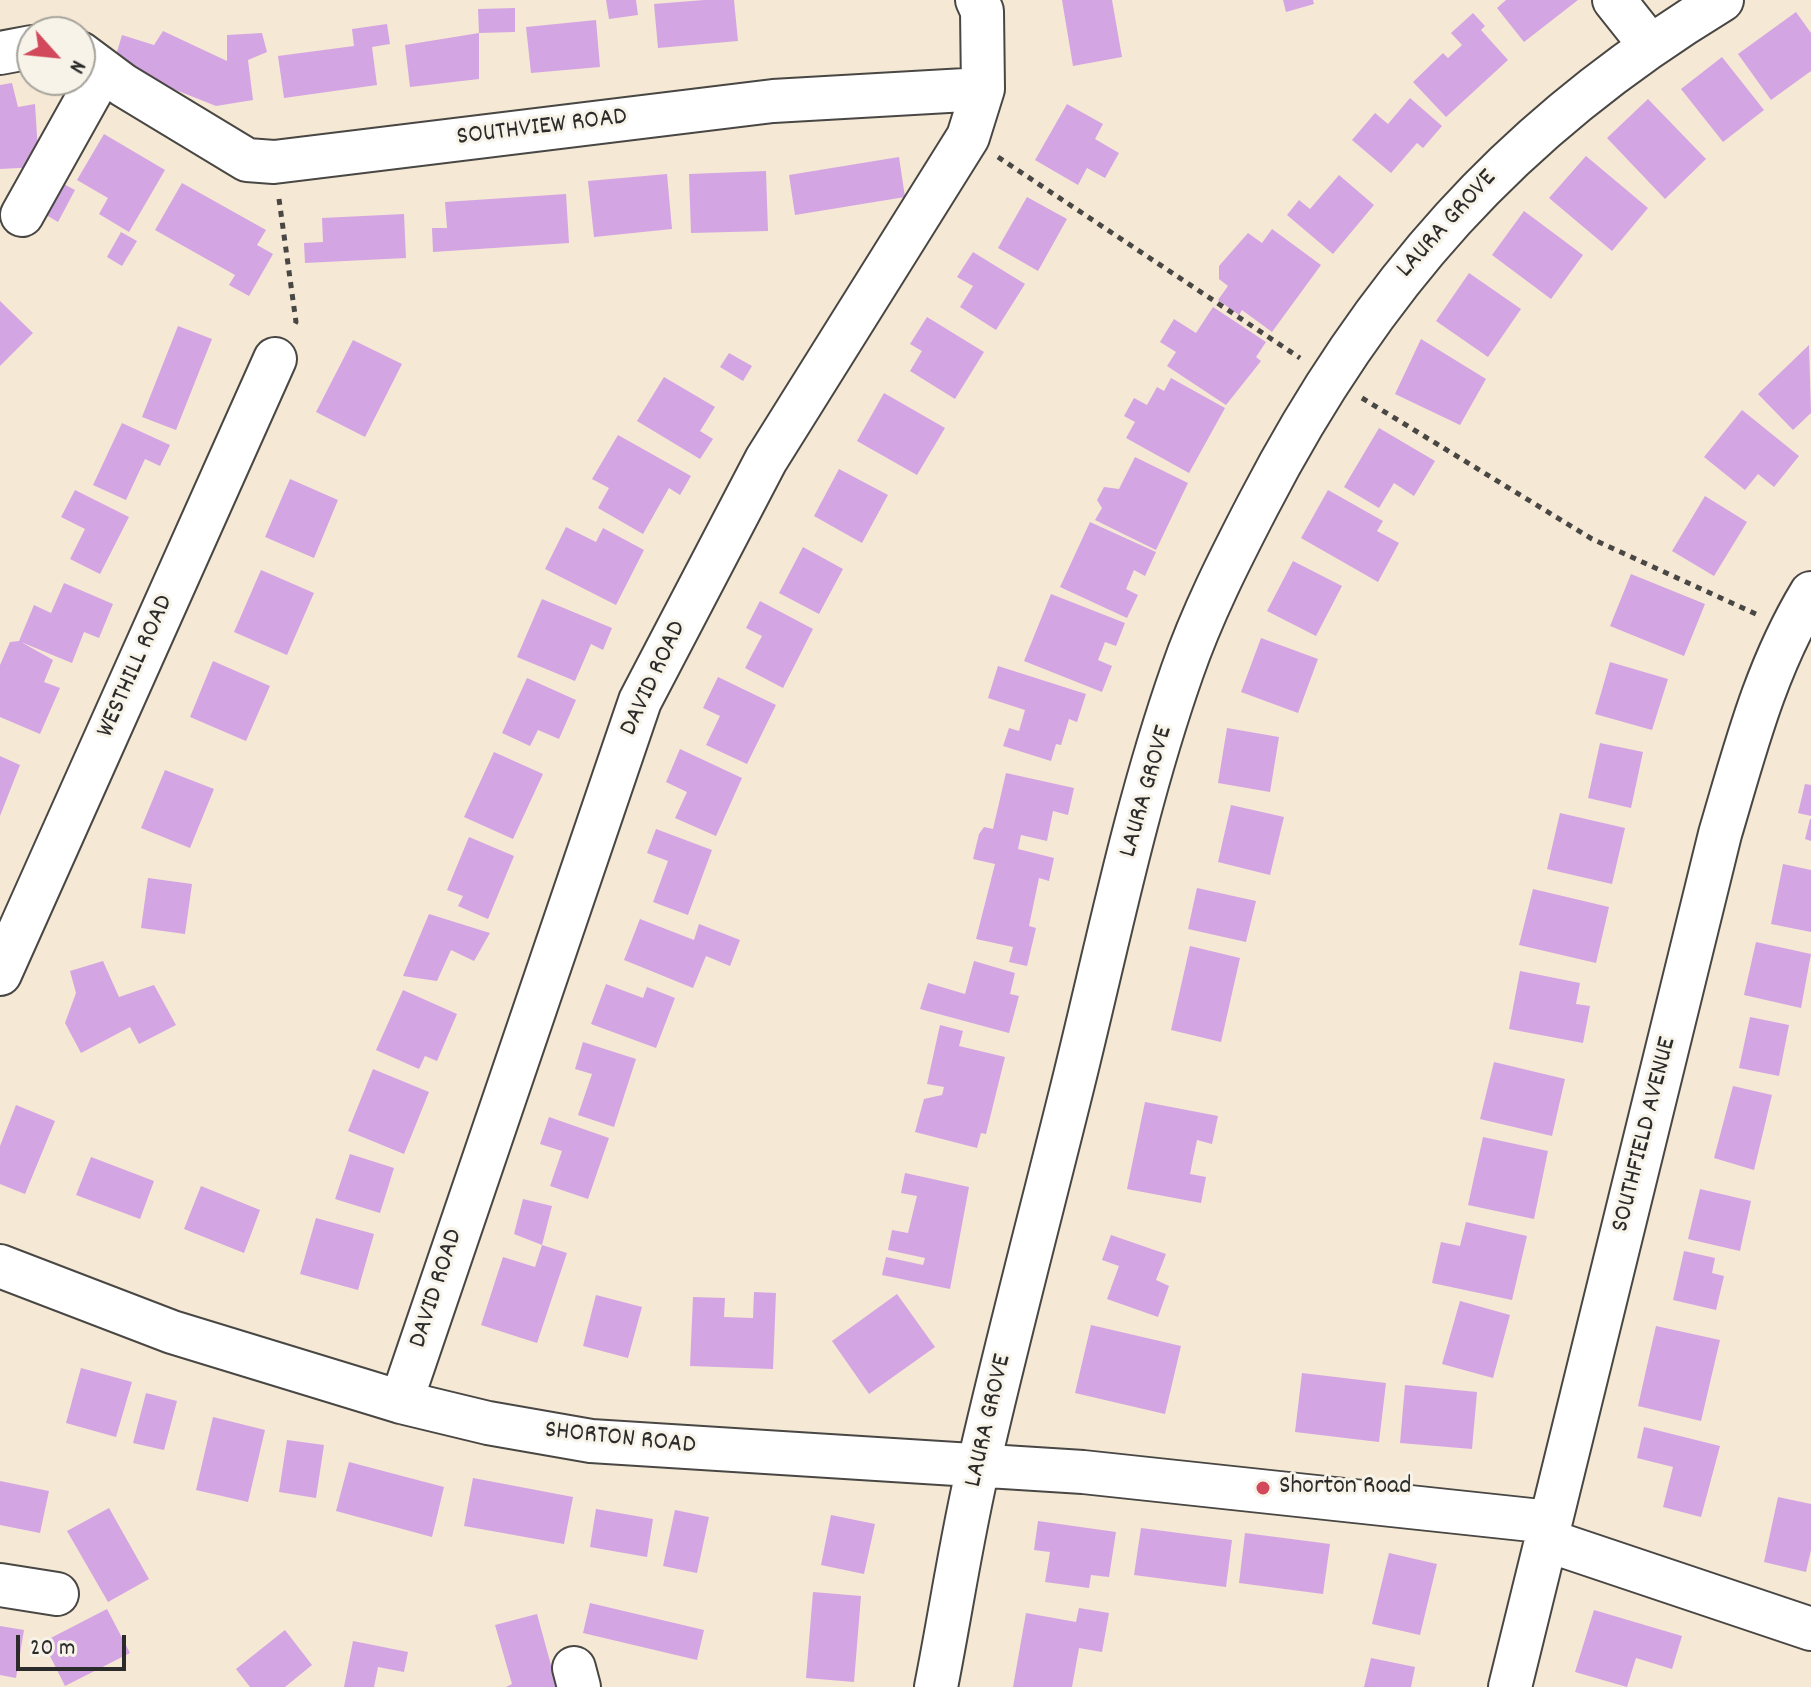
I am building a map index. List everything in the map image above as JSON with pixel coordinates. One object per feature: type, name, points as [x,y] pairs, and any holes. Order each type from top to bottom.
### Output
[{"type":"street","name":"DAVID ROAD","points":[[401,1402],[640,701],[766,460],[968,137],[983,89],[982,11],[977,0]]},
{"type":"street","points":[[1614,0],[1649,44]]},
{"type":"street","name":"LAURA GROVE","points":[[936,1687],[979,1463],[1136,830],[1182,671],[1222,574],[1330,378],[1387,293],[1448,220],[1502,165],[1571,103],[1649,44],[1722,0]]},
{"type":"street","name":"SOUTHVIEW ROAD","points":[[102,69],[247,160],[274,162],[773,101],[983,89]]},
{"type":"street","points":[[22,215],[102,69]]},
{"type":"street","name":"WESTHILL ROAD","points":[[0,974],[275,359]]},
{"type":"street","name":"SOUTHFIELD AVENUE","points":[[1510,1687],[1720,834],[1760,695],[1789,630],[1811,593]]},
{"type":"street","name":"SHORTON ROAD","points":[[0,1266],[172,1332],[401,1402],[488,1423],[591,1441],[979,1463],[1263,1488],[1548,1531],[1811,1629]]},
{"type":"street","points":[[0,1585],[57,1594]]},
{"type":"path","points":[[274,162],[296,322],[275,359]]},
{"type":"building","points":[[606,0],[636,0],[638,15],[609,19]]},
{"type":"building","points":[[734,0],[738,41],[658,48],[654,4]]},
{"type":"building","points":[[1062,0],[1112,0],[1122,57],[1073,66]]},
{"type":"building","points":[[1283,0],[1313,0],[1314,4],[1286,12]]},
{"type":"building","points":[[1506,0],[1578,0],[1524,42],[1497,8]]},
{"type":"building","points":[[515,8],[515,32],[479,33],[478,9]]},
{"type":"building","points":[[1796,12],[1811,33],[1811,71],[1771,100],[1738,54]]},
{"type":"building","points":[[1473,13],[1485,26],[1481,30],[1508,60],[1446,117],[1413,82],[1443,53],[1448,58],[1462,45],[1451,33]]},
{"type":"building","points":[[596,20],[600,67],[531,73],[526,27]]},
{"type":"building","points":[[387,24],[390,44],[372,47],[377,85],[284,98],[278,56],[354,46],[352,29]]},
{"type":"building","points":[[163,31],[227,61],[227,35],[262,33],[267,52],[248,60],[253,100],[216,106],[113,65],[122,35],[154,45]]},
{"type":"building","points":[[479,33],[479,79],[410,87],[405,45]]},
{"type":"building","points":[[1722,57],[1764,110],[1723,142],[1681,89]]},
{"type":"building","points":[[12,83],[18,107],[35,104],[39,167],[0,169],[0,85]]},
{"type":"building","points":[[1410,98],[1442,126],[1423,148],[1417,143],[1391,173],[1352,140],[1375,113],[1388,124]]},
{"type":"building","points":[[1648,99],[1706,159],[1665,199],[1607,138]]},
{"type":"building","points":[[1067,104],[1103,124],[1095,139],[1119,153],[1105,178],[1087,168],[1078,185],[1035,160]]},
{"type":"building","points":[[104,134],[165,170],[129,232],[99,214],[108,198],[77,180]]},
{"type":"building","points":[[1586,156],[1648,208],[1612,251],[1549,198]]},
{"type":"building","points":[[899,157],[905,197],[795,215],[789,175]]},
{"type":"building","points":[[766,171],[768,231],[691,233],[689,174]]},
{"type":"building","points":[[667,174],[672,229],[594,237],[588,181]]},
{"type":"building","points":[[1339,175],[1374,205],[1333,254],[1287,215],[1299,200],[1310,209]]},
{"type":"building","points":[[60,182],[75,190],[58,222],[43,213]]},
{"type":"building","points":[[182,183],[266,230],[257,245],[273,254],[249,296],[229,285],[235,275],[155,230]]},
{"type":"building","points":[[566,194],[569,243],[433,252],[432,228],[447,228],[445,202]]},
{"type":"building","points":[[1027,197],[1067,219],[1038,271],[998,248]]},
{"type":"building","points":[[1524,211],[1583,255],[1551,299],[1492,255]]},
{"type":"building","points":[[404,214],[406,258],[305,263],[304,243],[323,242],[322,218]]},
{"type":"building","points":[[1272,229],[1321,265],[1272,332],[1242,310],[1239,315],[1218,300],[1228,286],[1219,279],[1219,266],[1248,233],[1262,243]]},
{"type":"building","points":[[121,232],[137,241],[122,266],[107,257]]},
{"type":"building","points":[[973,252],[1025,284],[996,330],[960,307],[973,286],[957,277]]},
{"type":"building","points":[[1469,273],[1521,309],[1488,357],[1436,321]]},
{"type":"building","points":[[0,301],[33,333],[0,366]]},
{"type":"building","points":[[1213,307],[1266,342],[1256,357],[1261,361],[1226,405],[1167,366],[1176,352],[1160,342],[1174,319],[1196,333]]},
{"type":"building","points":[[927,317],[984,352],[955,399],[910,371],[922,351],[910,344]]},
{"type":"building","points":[[178,326],[212,339],[176,430],[142,417]]},
{"type":"building","points":[[1421,339],[1486,379],[1460,425],[1395,394]]},
{"type":"building","points":[[353,340],[402,364],[365,437],[316,412]]},
{"type":"building","points":[[1809,345],[1811,413],[1793,430],[1758,394]]},
{"type":"building","points":[[729,353],[752,366],[743,381],[720,367]]},
{"type":"building","points":[[664,377],[715,407],[700,431],[713,439],[700,459],[637,421]]},
{"type":"building","points":[[1171,378],[1225,408],[1189,473],[1126,438],[1135,422],[1124,416],[1134,398],[1147,405],[1157,387],[1164,391]]},
{"type":"building","points":[[884,393],[945,428],[917,475],[857,441]]},
{"type":"building","points":[[1742,410],[1799,456],[1774,487],[1758,474],[1745,490],[1704,457]]},
{"type":"building","points":[[122,423],[170,445],[160,466],[145,459],[126,500],[93,485]]},
{"type":"building","points":[[1379,428],[1435,461],[1414,496],[1394,483],[1379,508],[1344,487]]},
{"type":"building","points":[[618,435],[691,476],[680,495],[669,488],[643,534],[598,508],[609,488],[592,479]]},
{"type":"building","points":[[1135,457],[1188,483],[1156,550],[1095,520],[1102,508],[1097,500],[1104,487],[1119,489]]},
{"type":"building","points":[[839,469],[888,495],[862,543],[814,516]]},
{"type":"building","points":[[290,479],[338,500],[314,558],[265,537]]},
{"type":"building","points":[[75,490],[129,517],[100,574],[70,559],[85,529],[61,517]]},
{"type":"building","points":[[1328,490],[1383,521],[1377,531],[1399,543],[1378,582],[1301,538]]},
{"type":"building","points":[[1705,496],[1747,522],[1714,576],[1672,551]]},
{"type":"building","points":[[1090,522],[1156,552],[1145,576],[1134,570],[1126,589],[1138,595],[1127,618],[1060,587]]},
{"type":"building","points":[[566,527],[596,542],[603,528],[644,550],[616,605],[545,569]]},
{"type":"building","points":[[803,547],[843,569],[819,614],[779,593]]},
{"type":"building","points":[[1293,561],[1342,586],[1316,636],[1267,611]]},
{"type":"building","points":[[261,570],[314,593],[287,655],[234,632]]},
{"type":"building","points":[[1631,574],[1705,604],[1684,656],[1610,626]]},
{"type":"building","points":[[64,583],[113,604],[99,638],[84,632],[72,663],[21,642],[53,660],[44,682],[60,688],[40,734],[0,717],[0,665],[10,642],[19,641],[34,605],[51,613]]},
{"type":"building","points":[[1051,594],[1125,623],[1116,646],[1105,642],[1098,660],[1112,666],[1102,692],[1024,661]]},
{"type":"building","points":[[542,599],[612,628],[603,650],[591,644],[575,681],[517,657]]},
{"type":"building","points":[[760,601],[813,629],[783,688],[745,668],[762,636],[746,628]]},
{"type":"building","points":[[1261,638],[1318,659],[1298,713],[1241,692]]},
{"type":"building","points":[[213,661],[270,686],[246,741],[190,717]]},
{"type":"building","points":[[1610,662],[1668,679],[1652,730],[1595,714]]},
{"type":"building","points":[[998,666],[1086,694],[1077,722],[1069,719],[1061,745],[1056,744],[1051,761],[1003,746],[1009,728],[1019,731],[1025,710],[988,698]]},
{"type":"building","points":[[718,677],[776,705],[747,764],[706,745],[720,716],[703,708]]},
{"type":"building","points":[[527,678],[576,700],[559,739],[538,730],[530,746],[502,733]]},
{"type":"building","points":[[1227,728],[1279,737],[1270,792],[1218,783]]},
{"type":"building","points":[[1600,743],[1643,752],[1631,808],[1588,798]]},
{"type":"building","points":[[680,749],[742,778],[716,836],[675,818],[687,792],[666,782]]},
{"type":"building","points":[[494,752],[543,774],[513,839],[464,817]]},
{"type":"building","points":[[0,756],[20,765],[0,816]]},
{"type":"building","points":[[165,770],[214,789],[190,848],[141,828]]},
{"type":"building","points":[[1006,773],[1074,788],[1068,815],[1053,811],[1047,841],[1021,835],[1018,849],[1054,858],[1049,881],[1039,878],[1029,926],[1036,928],[1027,966],[1009,962],[1013,947],[976,939],[995,864],[973,859],[979,834],[984,827],[993,829]]},
{"type":"building","points":[[1805,784],[1811,785],[1811,816],[1798,813]]},
{"type":"building","points":[[1231,805],[1284,817],[1270,875],[1218,862]]},
{"type":"building","points":[[1560,813],[1625,828],[1612,884],[1547,869]]},
{"type":"building","points":[[1811,819],[1811,841],[1805,839]]},
{"type":"building","points":[[656,829],[712,850],[688,915],[653,902],[668,861],[647,853]]},
{"type":"building","points":[[469,837],[514,856],[488,919],[458,906],[463,896],[447,890]]},
{"type":"building","points":[[1783,864],[1811,870],[1811,932],[1771,924]]},
{"type":"building","points":[[148,878],[192,884],[185,934],[141,928]]},
{"type":"building","points":[[1197,888],[1256,901],[1246,942],[1188,929]]},
{"type":"building","points":[[1533,889],[1609,907],[1596,963],[1519,945]]},
{"type":"building","points":[[429,914],[490,933],[474,961],[451,950],[437,981],[403,976]]},
{"type":"building","points":[[640,919],[694,940],[699,924],[740,940],[730,966],[706,956],[693,988],[624,960]]},
{"type":"building","points":[[1756,942],[1811,954],[1801,1008],[1744,995]]},
{"type":"building","points":[[1190,946],[1240,958],[1221,1042],[1171,1030]]},
{"type":"building","points":[[103,961],[119,997],[154,985],[176,1025],[139,1044],[130,1027],[81,1053],[65,1023],[76,993],[70,971]]},
{"type":"building","points":[[974,961],[1015,973],[1010,994],[1019,996],[1009,1033],[920,1009],[928,983],[965,994]]},
{"type":"building","points":[[1520,971],[1580,983],[1576,1004],[1590,1006],[1583,1043],[1509,1029]]},
{"type":"building","points":[[606,984],[643,998],[647,987],[675,998],[656,1048],[591,1024]]},
{"type":"building","points":[[403,990],[457,1014],[437,1061],[425,1056],[419,1069],[376,1050]]},
{"type":"building","points":[[1750,1017],[1789,1025],[1779,1076],[1739,1068]]},
{"type":"building","points":[[940,1025],[963,1031],[959,1046],[1005,1057],[986,1134],[981,1133],[977,1148],[915,1132],[924,1099],[942,1095],[944,1087],[927,1084]]},
{"type":"building","points":[[583,1042],[636,1059],[614,1127],[578,1115],[592,1074],[575,1069]]},
{"type":"building","points":[[1494,1062],[1565,1079],[1552,1136],[1480,1119]]},
{"type":"building","points":[[373,1069],[429,1092],[404,1154],[348,1131]]},
{"type":"building","points":[[1733,1086],[1772,1095],[1754,1170],[1714,1158]]},
{"type":"building","points":[[1145,1102],[1218,1116],[1212,1144],[1197,1140],[1190,1174],[1206,1177],[1201,1203],[1127,1189]]},
{"type":"building","points":[[16,1105],[55,1121],[25,1194],[0,1184],[0,1146]]},
{"type":"building","points":[[549,1117],[609,1138],[588,1199],[550,1186],[562,1151],[540,1144]]},
{"type":"building","points":[[1483,1137],[1548,1151],[1534,1219],[1468,1205]]},
{"type":"building","points":[[350,1154],[394,1168],[380,1213],[335,1199]]},
{"type":"building","points":[[91,1157],[154,1181],[140,1219],[76,1195]]},
{"type":"building","points":[[905,1173],[969,1187],[950,1289],[882,1275],[886,1257],[923,1265],[925,1258],[888,1250],[892,1230],[908,1233],[917,1196],[901,1193]]},
{"type":"building","points":[[201,1186],[260,1210],[244,1253],[184,1229]]},
{"type":"building","points":[[1700,1189],[1751,1201],[1740,1251],[1688,1239]]},
{"type":"building","points":[[523,1199],[552,1206],[542,1245],[514,1234]]},
{"type":"building","points":[[316,1218],[374,1234],[358,1290],[300,1274]]},
{"type":"building","points":[[1466,1222],[1527,1236],[1512,1300],[1432,1283],[1441,1242],[1460,1246]]},
{"type":"building","points":[[1111,1235],[1166,1254],[1156,1280],[1169,1286],[1158,1317],[1107,1299],[1119,1266],[1102,1260]]},
{"type":"building","points":[[542,1245],[567,1253],[537,1343],[481,1325],[503,1257],[535,1267]]},
{"type":"building","points":[[1684,1251],[1715,1258],[1712,1273],[1724,1276],[1716,1310],[1673,1300]]},
{"type":"building","points":[[754,1292],[776,1293],[773,1369],[690,1366],[693,1297],[725,1298],[724,1317],[753,1318]]},
{"type":"building","points":[[897,1294],[935,1347],[869,1394],[832,1341]]},
{"type":"building","points":[[596,1295],[642,1307],[628,1358],[583,1346]]},
{"type":"building","points":[[1460,1301],[1510,1315],[1493,1378],[1442,1364]]},
{"type":"building","points":[[1091,1325],[1181,1346],[1165,1414],[1075,1393]]},
{"type":"building","points":[[1656,1326],[1720,1340],[1701,1421],[1638,1406]]},
{"type":"building","points":[[81,1368],[132,1382],[116,1437],[66,1423]]},
{"type":"building","points":[[1302,1373],[1386,1383],[1379,1442],[1295,1432]]},
{"type":"building","points":[[1405,1385],[1477,1392],[1472,1449],[1400,1443]]},
{"type":"building","points":[[146,1393],[177,1401],[164,1450],[133,1443]]},
{"type":"building","points":[[213,1417],[265,1430],[248,1502],[196,1490]]},
{"type":"building","points":[[1644,1427],[1720,1446],[1701,1517],[1663,1507],[1673,1467],[1637,1458]]},
{"type":"building","points":[[287,1440],[324,1445],[316,1498],[279,1492]]},
{"type":"building","points":[[349,1462],[444,1487],[432,1537],[336,1511]]},
{"type":"building","points":[[473,1478],[573,1497],[564,1544],[464,1526]]},
{"type":"building","points":[[0,1481],[49,1491],[40,1533],[0,1525]]},
{"type":"building","points":[[1778,1497],[1811,1504],[1811,1550],[1806,1572],[1764,1562]]},
{"type":"building","points":[[109,1508],[149,1579],[108,1602],[67,1531]]},
{"type":"building","points":[[596,1509],[653,1519],[647,1557],[590,1547]]},
{"type":"building","points":[[675,1510],[709,1517],[697,1573],[663,1566]]},
{"type":"building","points":[[831,1515],[875,1524],[864,1574],[821,1565]]},
{"type":"building","points":[[1038,1521],[1116,1532],[1109,1577],[1091,1575],[1089,1588],[1045,1582],[1050,1552],[1034,1550]]},
{"type":"building","points":[[1141,1528],[1232,1540],[1226,1587],[1134,1575]]},
{"type":"building","points":[[1245,1533],[1330,1544],[1323,1594],[1239,1583]]},
{"type":"building","points":[[1389,1553],[1437,1564],[1420,1635],[1372,1624]]},
{"type":"building","points":[[813,1592],[861,1596],[854,1682],[806,1678]]},
{"type":"building","points":[[590,1603],[704,1630],[697,1660],[583,1633]]},
{"type":"building","points":[[1079,1608],[1109,1613],[1102,1652],[1079,1648],[1072,1687],[1013,1687],[1026,1613],[1076,1622]]},
{"type":"building","points":[[107,1609],[130,1653],[65,1686],[43,1642]]},
{"type":"building","points":[[1594,1610],[1682,1636],[1672,1669],[1636,1658],[1627,1687],[1575,1672]]},
{"type":"building","points":[[537,1614],[557,1687],[506,1687],[512,1684],[495,1625]]},
{"type":"building","points":[[0,1626],[24,1630],[16,1678],[0,1675]]},
{"type":"building","points":[[285,1630],[312,1665],[285,1687],[250,1687],[236,1669]]},
{"type":"building","points":[[353,1641],[408,1652],[404,1672],[378,1667],[374,1687],[344,1687]]},
{"type":"building","points":[[1371,1658],[1415,1667],[1411,1687],[1364,1687]]},
{"type":"place","name":"Shorton Road","points":[[1263,1488]]}]
